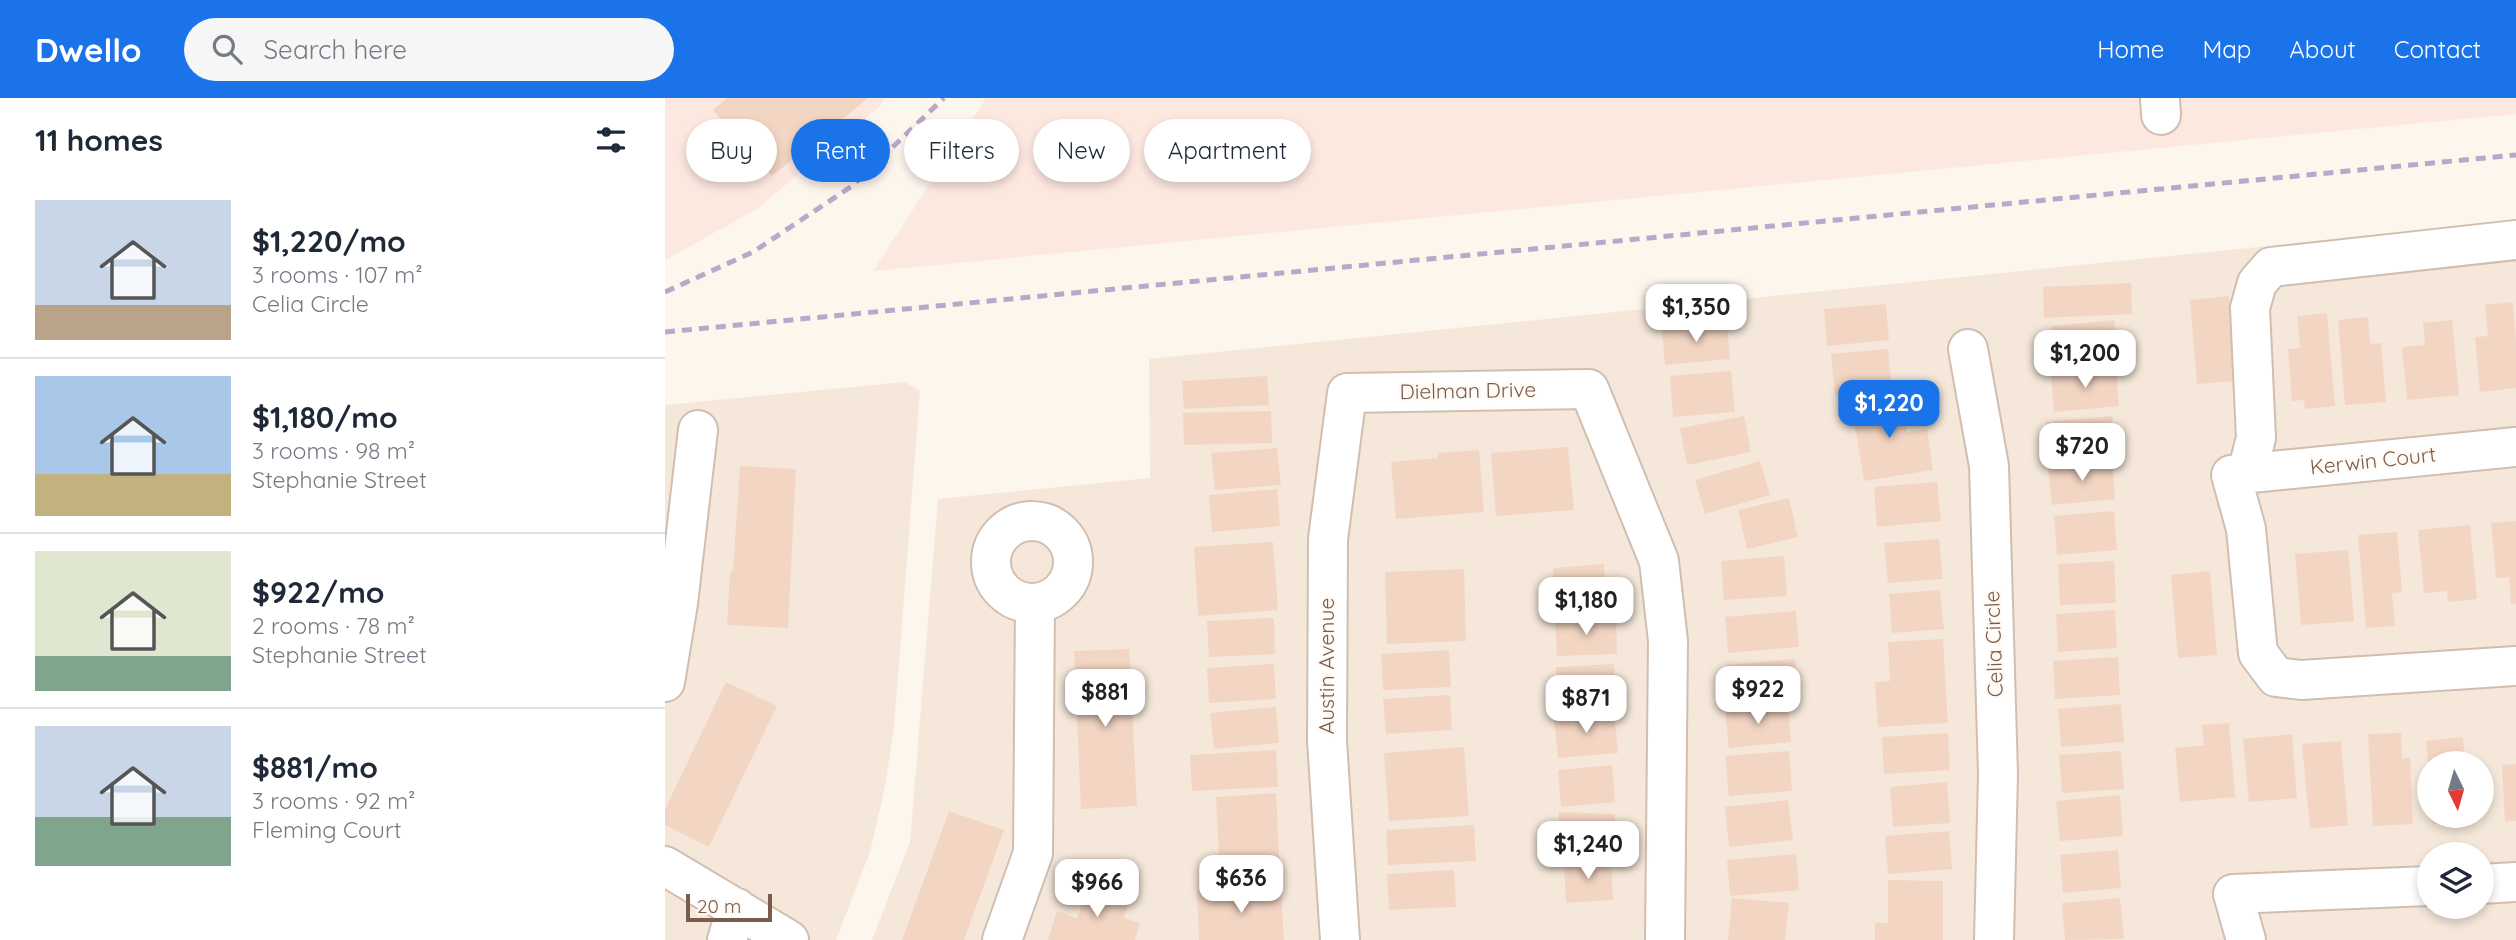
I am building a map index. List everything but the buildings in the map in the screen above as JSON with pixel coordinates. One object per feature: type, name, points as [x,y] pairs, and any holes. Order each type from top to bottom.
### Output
[{"type":"street","points":[[2516,240],[2271,267],[2257,283],[2250,308],[2256,438],[2239,474],[2258,653],[2276,677],[2301,680],[2516,666]]},
{"type":"street","name":"Celia Circle","points":[[1968,349],[1989,466],[1998,774],[1994,940]]},
{"type":"street","name":"Dielman Drive","points":[[1347,393],[1588,389],[1659,561],[1668,641],[1665,940]]},
{"type":"street","name":"Austin Avenue","points":[[1340,940],[1327,741],[1328,539],[1347,393]]},
{"type":"street","points":[[665,682],[671,600],[698,430]]},
{"type":"street","name":"Kerwin Court","points":[[2239,474],[2516,447]]},
{"type":"street","points":[[1002,940],[1033,853],[1035,603]]},
{"type":"street","points":[[665,866],[732,924],[789,940]]},
{"type":"street","points":[[2494,883],[2516,882]]},
{"type":"street","points":[[2245,940],[2233,894],[2417,886]]},
{"type":"shaded area","points":[[665,98],[885,98],[865,119],[791,119],[791,181],[757,209],[665,260]]},
{"type":"shaded area","points":[[986,98],[2516,98],[2516,114],[873,271],[931,182],[1019,182],[1019,119],[972,119]]},
{"type":"shaded area","points":[[2516,221],[2516,940],[872,940],[910,842],[938,499],[1150,478],[1149,359]]},
{"type":"shaded area","points":[[905,382],[920,391],[894,727],[885,787],[870,852],[836,940],[665,940],[665,405]]},
{"type":"railway","points":[[665,292],[753,252],[852,186],[944,98]]},
{"type":"railway","points":[[665,332],[2516,155]]}]
